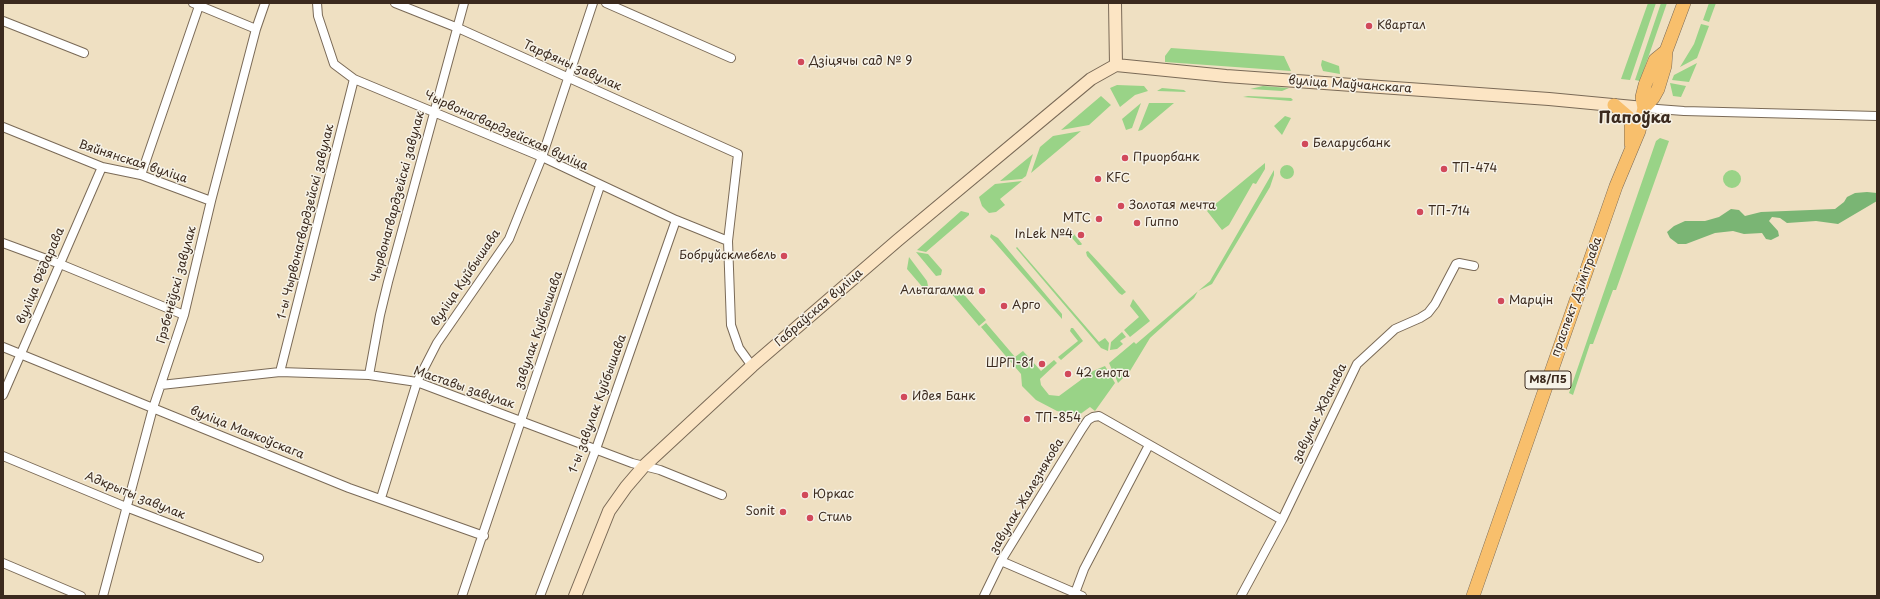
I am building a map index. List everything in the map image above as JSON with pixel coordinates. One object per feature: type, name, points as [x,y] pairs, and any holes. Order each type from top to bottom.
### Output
[{"type":"main road","points":[[1115,3],[1116,64]]},
{"type":"main road","name":"праспект Дзімітрава","points":[[1473,596],[1616,186],[1639,131],[1644,108],[1642,97],[1645,85],[1655,60],[1666,51],[1684,3]]},
{"type":"main road","name":"вуліца Маўчанскага","points":[[1116,64],[1226,76],[1360,84],[1644,108]]},
{"type":"main road","name":"Габраўская вуліца","points":[[575,596],[609,511],[626,486],[644,466],[752,366],[898,240],[1085,84],[1116,64]]},
{"type":"main road","points":[[1614,105],[1628,117],[1631,122],[1632,148]]},
{"type":"street","name":"Грэбенёўскі завулак","points":[[103,596],[153,408],[184,315],[211,201],[256,29],[265,3]]},
{"type":"street","name":"Чырвонагвардзейская вуліца","points":[[317,3],[318,16],[334,64],[354,78],[542,158],[676,220],[728,241]]},
{"type":"street","name":"Тарфяны завулак","points":[[395,3],[458,28],[738,154],[728,241]]},
{"type":"street","name":"Чырвонагвардзейскі завулак","points":[[369,375],[380,315],[433,111],[464,3]]},
{"type":"street","name":"вуліца Куйбышава","points":[[381,498],[417,382],[437,343],[509,239],[542,158],[593,3]]},
{"type":"street","points":[[606,3],[731,58]]},
{"type":"street","points":[[141,175],[196,4],[256,29]]},
{"type":"street","points":[[3,21],[84,53]]},
{"type":"street","name":"1-ы Чырвонагвардзейскі завулак","points":[[280,372],[354,78]]},
{"type":"street","points":[[1644,108],[1692,111],[1877,116]]},
{"type":"street","name":"Вяйнянская вуліца","points":[[3,127],[102,167],[141,175],[211,201]]},
{"type":"street","name":"вуліца Фёдарава","points":[[3,395],[102,167]]},
{"type":"street","name":"завулак Куйбышава","points":[[462,596],[484,536],[521,420],[600,186]]},
{"type":"street","name":"1-ы завулак Куйбышава","points":[[540,596],[596,449],[676,220]]},
{"type":"street","points":[[728,241],[731,325],[738,348],[752,366]]},
{"type":"street","points":[[3,243],[60,264],[184,315]]},
{"type":"street","name":"завулак Жданава","points":[[1241,596],[1282,520],[1357,364],[1394,329],[1428,313],[1435,304],[1456,264],[1459,263],[1474,266]]},
{"type":"street","name":"вуліца Маякоўскага","points":[[3,348],[349,488],[381,498],[484,536]]},
{"type":"street","name":"Маставы завулак","points":[[161,385],[280,372],[369,375],[417,382],[722,494]]},
{"type":"street","name":"завулак Жалезнякова","points":[[984,596],[1001,561],[1088,420],[1093,416],[1099,416],[1149,445]]},
{"type":"street","points":[[1001,561],[1078,594],[1084,569],[1149,445],[1282,520]]},
{"type":"street","name":"Адкрыты завулак","points":[[3,456],[126,507],[259,558]]},
{"type":"street","points":[[3,563],[81,596]]},
{"type":"green space","points":[[1648,3],[1656,3],[1630,80],[1621,79]]},
{"type":"green space","points":[[1661,3],[1667,3],[1640,81],[1635,80]]},
{"type":"green space","points":[[1709,3],[1716,3],[1709,22],[1703,20]]},
{"type":"green space","points":[[1701,24],[1709,26],[1697,58],[1680,67],[1694,44]]},
{"type":"green space","points":[[1171,48],[1284,56],[1291,71],[1165,62],[1165,56]]},
{"type":"green space","points":[[1322,60],[1339,66],[1340,74],[1323,71],[1321,65]]},
{"type":"green space","points":[[1697,63],[1689,82],[1672,80],[1674,75]]},
{"type":"green space","points":[[1670,83],[1686,86],[1681,97],[1673,96]]},
{"type":"green space","points":[[1117,85],[1144,86],[1148,91],[1135,95],[1120,107],[1110,88]]},
{"type":"green space","points":[[1263,86],[1289,88],[1282,91],[1250,89]]},
{"type":"green space","points":[[1162,88],[1184,90],[1186,92],[1157,91]]},
{"type":"green space","points":[[1101,96],[1111,105],[1089,125],[1061,130]]},
{"type":"green space","points":[[1243,97],[1291,98],[1293,100]]},
{"type":"green space","points":[[1141,103],[1132,128],[1126,130],[1122,119]]},
{"type":"green space","points":[[1149,103],[1174,103],[1142,130],[1138,131]]},
{"type":"green space","points":[[1285,116],[1291,118],[1282,135],[1274,126]]},
{"type":"green space","points":[[1081,131],[1031,173],[1040,147],[1053,136]]},
{"type":"green space","points":[[1660,138],[1669,141],[1616,290],[1613,290],[1593,344],[1590,344],[1573,395],[1569,393],[1656,141]]},
{"type":"green space","points":[[1033,154],[1026,176],[1022,179],[1000,181]]},
{"type":"green space","points":[[1265,163],[1265,169],[1256,184],[1253,183],[1229,225],[1222,230],[1207,211]]},
{"type":"green space","points":[[1287,165],[1292,167],[1294,172],[1292,177],[1287,179],[1282,177],[1280,172],[1282,167]]},
{"type":"green space","points":[[1274,170],[1270,187],[1212,284],[1199,291],[1210,281]]},
{"type":"green space","points":[[1732,170],[1738,173],[1741,179],[1738,185],[1732,188],[1726,185],[1723,179],[1726,173]]},
{"type":"green space","points":[[1022,181],[1000,199],[1005,205],[996,212],[989,213],[982,206],[979,197],[995,184]]},
{"type":"green space","points":[[1855,193],[1877,193],[1877,201],[1838,224],[1816,221],[1787,223],[1780,218],[1772,217],[1769,221],[1778,231],[1779,236],[1771,240],[1766,239],[1762,233],[1744,234],[1733,231],[1715,233],[1686,244],[1678,244],[1670,238],[1667,232],[1674,226],[1685,221],[1705,221],[1719,217],[1731,209],[1739,210],[1745,216],[1761,212],[1835,209],[1844,202],[1847,197]]},
{"type":"green space","points":[[961,211],[969,213],[969,215],[926,252],[917,250]]},
{"type":"green space","points":[[1069,228],[1082,244],[1081,245],[1078,245],[1067,232]]},
{"type":"green space","points":[[991,234],[998,238],[1062,314],[1062,319],[990,237]]},
{"type":"green space","points":[[1017,247],[1099,342],[1105,338],[1109,343],[1108,351],[1101,348],[1016,248]]},
{"type":"green space","points":[[1088,251],[1126,292],[1122,295],[1119,293],[1087,256],[1086,252]]},
{"type":"green space","points":[[916,252],[928,254],[942,270],[941,275],[936,276]]},
{"type":"green space","points":[[909,257],[927,281],[928,286],[925,290],[907,269]]},
{"type":"green space","points":[[953,290],[956,293],[960,290],[986,320],[979,326],[950,292]]},
{"type":"green space","points":[[1198,291],[1194,298],[1150,338],[1130,371],[1118,383],[1109,363],[1134,342],[1136,344]]},
{"type":"green space","points":[[1133,299],[1150,321],[1130,337],[1124,330],[1139,317],[1130,306]]},
{"type":"green space","points":[[986,323],[1015,357],[1023,351],[1041,371],[1054,360],[1057,363],[1040,379],[1041,385],[1049,395],[1059,396],[1093,371],[1105,366],[1115,383],[1095,411],[1090,407],[1079,415],[1057,411],[1036,400],[1022,386],[1021,374],[981,327]]},
{"type":"green space","points":[[1071,328],[1073,328],[1083,341],[1061,360],[1058,357],[1078,341],[1070,331]]},
{"type":"green space","points":[[1122,332],[1126,337],[1120,341],[1123,344],[1117,349],[1110,350],[1111,342]]},
{"type":"place","name":"Квартал","points":[[1369,26]]},
{"type":"place","name":"Дзіцячы сад № 9","points":[[801,62]]},
{"type":"place","name":"Беларусбанк","points":[[1305,144]]},
{"type":"place","name":"Приорбанк","points":[[1125,158]]},
{"type":"place","name":"ТП-474","points":[[1444,169]]},
{"type":"place","name":"KFC","points":[[1098,179]]},
{"type":"place","name":"Золотая мечта","points":[[1121,206]]},
{"type":"place","name":"ТП-714","points":[[1420,212]]},
{"type":"place","name":"МТС","points":[[1099,219]]},
{"type":"place","name":"Гиппо","points":[[1137,223]]},
{"type":"place","name":"InLek №4","points":[[1081,235]]},
{"type":"place","name":"Бобруйскмебель","points":[[784,256]]},
{"type":"place","name":"Альтагамма","points":[[982,291]]},
{"type":"place","name":"Марцін","points":[[1501,301]]},
{"type":"place","name":"Арго","points":[[1004,306]]},
{"type":"place","name":"ШРП-81","points":[[1042,364]]},
{"type":"place","name":"42 енота","points":[[1068,374]]},
{"type":"place","name":"Идея Банк","points":[[904,397]]},
{"type":"place","name":"ТП-854","points":[[1027,419]]},
{"type":"place","name":"Юркас","points":[[805,495]]},
{"type":"place","name":"Sonit","points":[[783,512]]},
{"type":"place","name":"Стиль","points":[[810,518]]},
{"type":"district","name":"Папоўка","points":[[1635,119]]}]
